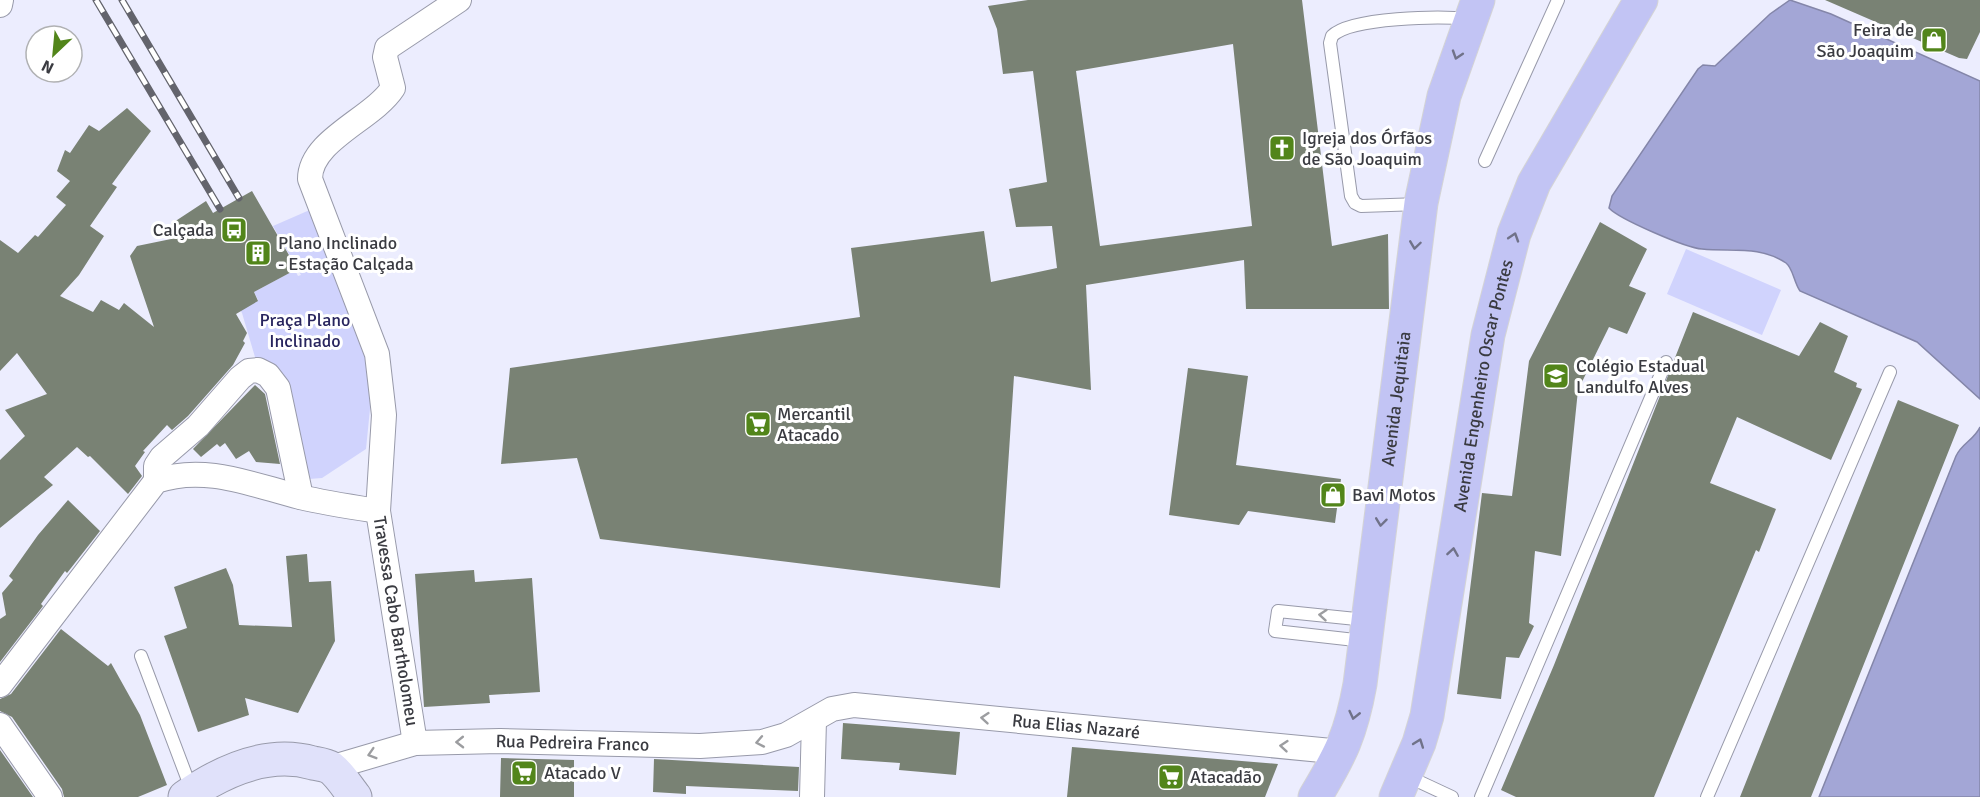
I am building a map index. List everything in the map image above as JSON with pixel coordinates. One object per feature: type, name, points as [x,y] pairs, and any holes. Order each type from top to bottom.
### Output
[{"type":"main road","name":"Avenida Engenheiro Oscar Pontes","points":[[1401,786],[1427,716],[1496,295],[1514,234],[1534,183],[1641,6]]},
{"type":"main road","name":"Avenida Jequitaia","points":[[1315,797],[1342,752],[1353,721],[1367,631],[1421,204],[1444,96],[1473,10]]},
{"type":"main road","points":[[189,794],[218,777],[246,765],[275,759],[303,760],[330,768],[354,796]]},
{"type":"street","points":[[0,5],[1,0]]},
{"type":"street","name":"Travessa Cabo Bartholomeu","points":[[415,742],[378,511],[384,415],[377,354],[310,179],[310,171],[317,155],[393,88],[385,57],[387,48],[459,0]]},
{"type":"street","points":[[156,480],[156,466],[162,457],[198,426],[240,378],[249,371],[258,370],[268,375],[278,388],[301,497]]},
{"type":"street","points":[[0,685],[156,480],[174,474],[218,475],[301,497],[378,511]]},
{"type":"street","name":"Rua Elias Nazaré","points":[[814,720],[832,709],[854,705],[1342,752]]},
{"type":"street","points":[[812,797],[814,720]]},
{"type":"street","name":"Rua Pedreira Franco","points":[[330,768],[415,742],[736,745],[762,742],[786,735],[814,720]]},
{"type":"street","points":[[0,725],[50,797]]},
{"type":"lane","points":[[1485,161],[1558,0]]},
{"type":"lane","points":[[1421,204],[1361,206],[1355,203],[1351,196],[1330,43],[1336,32],[1403,17],[1473,10]]},
{"type":"lane","points":[[1480,797],[1666,362]]},
{"type":"lane","points":[[1707,797],[1890,372]]},
{"type":"lane","points":[[1278,611],[1367,631],[1275,631],[1278,611]]},
{"type":"lane","points":[[141,656],[189,794]]},
{"type":"lane","points":[[1401,786],[1452,797]]},
{"type":"green space","name":"Praça Plano Inclinado","points":[[312,209],[370,350],[373,379],[366,449],[322,478],[309,479],[257,364],[242,313],[229,292],[256,302],[258,300],[254,292],[295,270],[298,276],[301,275],[273,226]]},
{"type":"green space","points":[[1686,249],[1781,290],[1762,335],[1667,294]]},
{"type":"shaded area","points":[[1790,0],[1831,14],[1980,81],[1980,399],[1917,342],[1800,291],[1788,265],[1776,257],[1755,251],[1694,247],[1639,226],[1609,208],[1612,196],[1698,69],[1703,65],[1715,66],[1770,14]]},
{"type":"shaded area","points":[[1980,427],[1980,797],[1819,797],[1956,456]]},
{"type":"building","name":"Mercantil Atacado","points":[[1028,0],[1302,0],[1332,246],[1388,234],[1389,309],[1246,309],[1244,260],[1086,285],[1091,390],[1014,376],[1000,588],[600,539],[577,458],[501,464],[510,368],[860,317],[851,248],[984,231],[991,282],[1057,268],[1052,226],[1016,227],[1009,189],[1047,182],[1033,71],[1003,74],[997,29],[988,6]],"holes":[[[1233,44],[1252,226],[1100,246],[1076,71]]]},
{"type":"building","name":"Feira de São Joaquim","points":[[1825,0],[1980,0],[1980,32],[1967,59],[1959,58]]},
{"type":"building","points":[[127,108],[151,131],[112,184],[117,187],[90,226],[104,236],[79,275],[60,296],[93,312],[101,300],[119,310],[124,303],[154,327],[130,256],[137,246],[176,238],[171,224],[206,201],[213,213],[252,191],[297,269],[254,292],[258,301],[236,314],[247,333],[243,341],[245,343],[233,365],[188,416],[172,430],[167,425],[143,451],[145,452],[135,466],[142,476],[128,494],[90,456],[88,457],[77,447],[44,477],[53,485],[0,528],[0,460],[25,436],[5,410],[47,394],[17,353],[0,371],[0,240],[18,253],[35,235],[38,237],[66,205],[56,197],[70,181],[57,171],[65,150],[70,153],[89,125],[99,131]]},
{"type":"building","name":"Colégio Estadual Landulfo Alves","points":[[1600,222],[1647,249],[1629,286],[1646,293],[1627,334],[1609,327],[1578,390],[1561,556],[1535,551],[1529,623],[1534,626],[1519,658],[1506,657],[1501,699],[1457,694],[1482,493],[1512,496],[1529,361]]},
{"type":"building","points":[[1693,312],[1799,356],[1820,322],[1848,336],[1834,372],[1857,383],[1856,387],[1862,389],[1831,460],[1737,417],[1710,483],[1776,509],[1759,552],[1756,550],[1654,797],[1516,797],[1501,790],[1554,665]]},
{"type":"building","points":[[1188,368],[1248,376],[1236,465],[1341,479],[1335,523],[1248,511],[1239,525],[1169,515]]},
{"type":"building","points":[[255,385],[265,394],[280,464],[256,462],[249,451],[236,459],[225,443],[220,447],[217,444],[201,457],[193,449]]},
{"type":"building","points":[[1898,400],[1959,425],[1811,797],[1740,797]]},
{"type":"building","points":[[68,500],[100,531],[67,573],[65,571],[41,604],[43,606],[0,662],[0,619],[6,615],[2,593],[13,580],[9,576],[38,535]]},
{"type":"building","points":[[307,554],[309,582],[331,581],[335,641],[298,713],[245,698],[249,715],[198,732],[164,636],[187,628],[174,587],[226,568],[233,585],[239,625],[292,627],[286,556]]},
{"type":"building","points":[[474,570],[475,582],[532,578],[540,692],[489,695],[490,703],[424,707],[415,574]]},
{"type":"building","points":[[61,629],[108,666],[111,663],[140,715],[167,785],[138,797],[64,797],[62,789],[12,717],[0,711],[0,699],[11,694]]},
{"type":"building","points":[[843,723],[960,732],[956,775],[899,770],[900,763],[841,759]]},
{"type":"building","name":"Atacadão","points":[[1072,747],[1278,764],[1265,797],[1067,797]]},
{"type":"building","points":[[0,750],[33,797],[0,797]]},
{"type":"building","points":[[501,758],[574,760],[574,797],[500,797]]},
{"type":"building","points":[[654,759],[799,767],[798,791],[686,786],[686,794],[653,792]]},
{"type":"railway","points":[[96,0],[220,209]]},
{"type":"railway","points":[[122,0],[239,198]]},
{"type":"place","name":"Feira de São Joaquim","points":[[1934,40]]},
{"type":"place","name":"Igreja dos Órfãos de São Joaquim","points":[[1282,148]]},
{"type":"place","name":"Calçada","points":[[234,230]]},
{"type":"place","name":"Plano Inclinado - Estação Calçada","points":[[258,253]]},
{"type":"place","name":"Colégio Estadual Landulfo Alves","points":[[1556,376]]},
{"type":"place","name":"Mercantil Atacado","points":[[758,424]]},
{"type":"place","name":"Bavi Motos","points":[[1333,495]]},
{"type":"place","name":"Atacado V","points":[[524,773]]},
{"type":"place","name":"Atacadão","points":[[1171,777]]}]
